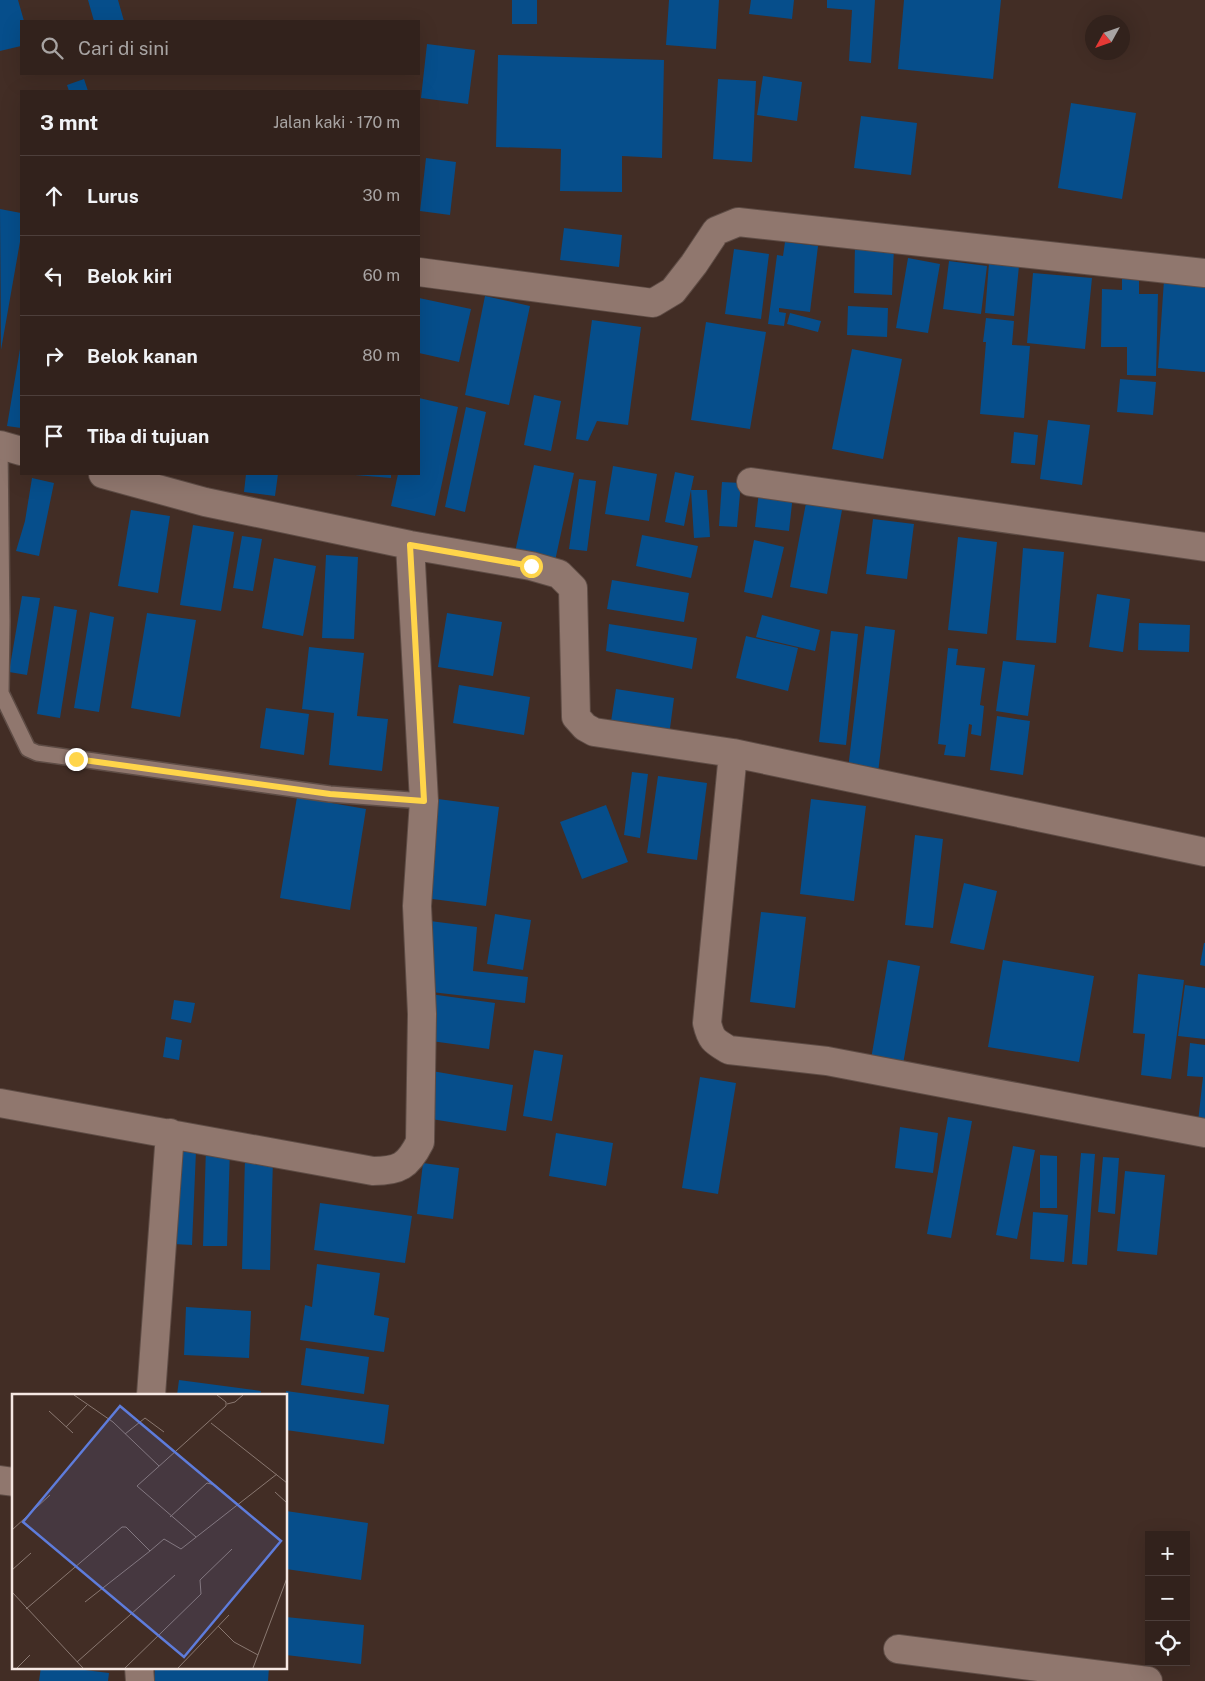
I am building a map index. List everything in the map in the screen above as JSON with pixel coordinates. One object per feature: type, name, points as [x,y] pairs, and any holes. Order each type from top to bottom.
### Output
[{"type":"street","points":[[420,272],[653,303],[673,291],[716,231],[738,222],[1205,273]]},
{"type":"street","points":[[0,445],[20,451]]},
{"type":"street","points":[[107,475],[205,502],[410,545],[531,566],[559,574],[573,588],[576,717],[585,727],[594,732],[733,753],[1205,852]]},
{"type":"street","points":[[751,482],[1205,547]]},
{"type":"street","points":[[0,1103],[373,1171],[390,1171],[404,1165],[413,1156],[420,1142],[422,1014],[417,906],[424,801],[410,545]]},
{"type":"street","points":[[733,753],[708,1008],[707,1023],[713,1040],[729,1050],[827,1061],[1205,1133]]},
{"type":"street","points":[[151,1394],[170,1133]]},
{"type":"street","points":[[898,1649],[1148,1681]]},
{"type":"street","points":[[139,1668],[140,1681]]},
{"type":"lane","points":[[0,445],[2,611],[0,693],[28,750],[37,753],[321,792],[424,801]]},
{"type":"building","points":[[0,0],[18,0],[24,20],[20,20],[20,46],[0,51]]},
{"type":"building","points":[[88,0],[118,0],[124,20],[94,20]]},
{"type":"building","points":[[512,0],[537,0],[537,24],[512,24]]},
{"type":"building","points":[[669,0],[719,0],[716,49],[666,45]]},
{"type":"building","points":[[751,0],[794,0],[792,19],[749,14]]},
{"type":"building","points":[[827,0],[875,0],[871,63],[849,61],[852,10],[827,8]]},
{"type":"building","points":[[904,0],[1001,0],[993,79],[898,69]]},
{"type":"building","points":[[427,44],[475,50],[468,104],[421,98]]},
{"type":"building","points":[[498,55],[664,60],[662,158],[622,156],[622,192],[560,191],[561,149],[496,147]]},
{"type":"building","points":[[763,76],[802,82],[797,121],[757,115]]},
{"type":"building","points":[[84,79],[88,90],[69,90],[67,85]]},
{"type":"building","points":[[718,79],[756,81],[752,162],[713,159]]},
{"type":"building","points":[[1071,103],[1136,113],[1122,199],[1058,188]]},
{"type":"building","points":[[861,116],[917,123],[911,175],[854,168]]},
{"type":"building","points":[[426,158],[456,162],[450,215],[420,211]]},
{"type":"building","points":[[0,209],[20,213],[20,242],[1,350]]},
{"type":"building","points":[[564,228],[622,235],[619,267],[560,260]]},
{"type":"building","points":[[785,242],[818,246],[810,312],[779,308],[779,312],[786,313],[784,326],[768,324],[777,255],[783,256]]},
{"type":"building","points":[[855,245],[894,247],[892,295],[854,293]]},
{"type":"building","points":[[734,249],[769,254],[761,319],[725,314]]},
{"type":"building","points":[[908,258],[940,264],[928,333],[896,328]]},
{"type":"building","points":[[949,261],[987,266],[981,314],[943,309]]},
{"type":"building","points":[[989,263],[1019,266],[1014,316],[985,313]]},
{"type":"building","points":[[1033,273],[1092,278],[1085,349],[1027,343]]},
{"type":"building","points":[[1122,276],[1139,276],[1139,294],[1158,294],[1156,376],[1127,375],[1127,347],[1101,347],[1102,289],[1122,290]]},
{"type":"building","points":[[1164,280],[1205,283],[1205,372],[1158,368]]},
{"type":"building","points":[[485,296],[530,306],[509,405],[465,395]]},
{"type":"building","points":[[420,298],[471,309],[459,362],[420,353]]},
{"type":"building","points":[[848,306],[888,308],[887,337],[847,335]]},
{"type":"building","points":[[790,313],[821,321],[818,332],[787,324]]},
{"type":"building","points":[[986,318],[1014,321],[1012,345],[1030,346],[1024,418],[980,414]]},
{"type":"building","points":[[592,320],[641,327],[628,425],[597,421],[588,441],[576,439]]},
{"type":"building","points":[[706,322],[766,332],[750,429],[691,420]]},
{"type":"building","points":[[20,349],[20,428],[7,426]]},
{"type":"building","points":[[852,349],[902,359],[883,459],[832,449]]},
{"type":"building","points":[[1120,379],[1156,382],[1153,415],[1117,412]]},
{"type":"building","points":[[534,395],[561,401],[551,451],[524,445]]},
{"type":"building","points":[[420,398],[458,407],[435,516],[391,506],[398,475],[420,475]]},
{"type":"building","points":[[466,407],[486,412],[465,512],[445,507]]},
{"type":"building","points":[[1048,420],[1090,425],[1082,485],[1040,479]]},
{"type":"building","points":[[1014,432],[1038,435],[1035,465],[1011,463]]},
{"type":"building","points":[[534,465],[574,473],[555,561],[515,552]]},
{"type":"building","points":[[613,466],[657,474],[649,521],[605,514]]},
{"type":"building","points":[[675,472],[694,476],[684,526],[665,522]]},
{"type":"building","points":[[246,475],[278,475],[275,496],[244,492]]},
{"type":"building","points":[[355,475],[391,475],[391,478]]},
{"type":"building","points":[[32,478],[54,483],[39,556],[16,551],[25,521]]},
{"type":"building","points":[[579,479],[596,481],[587,551],[569,549]]},
{"type":"building","points":[[722,482],[741,483],[737,527],[719,526]]},
{"type":"building","points":[[691,490],[707,490],[710,537],[694,538]]},
{"type":"building","points":[[759,491],[793,495],[789,531],[755,527]]},
{"type":"building","points":[[806,503],[842,510],[827,594],[790,587]]},
{"type":"building","points":[[131,510],[170,516],[158,593],[118,586]]},
{"type":"building","points":[[873,519],[914,524],[907,579],[866,574]]},
{"type":"building","points":[[193,525],[234,532],[221,611],[180,605]]},
{"type":"building","points":[[642,535],[698,546],[691,578],[636,566]]},
{"type":"building","points":[[242,536],[262,539],[253,591],[233,588]]},
{"type":"building","points":[[958,537],[997,542],[987,634],[948,630]]},
{"type":"building","points":[[754,540],[784,547],[772,598],[744,592]]},
{"type":"building","points":[[1023,548],[1064,552],[1056,643],[1016,640]]},
{"type":"building","points":[[326,555],[358,557],[354,639],[322,638]]},
{"type":"building","points":[[274,558],[316,566],[303,636],[262,628]]},
{"type":"building","points":[[612,580],[689,593],[684,622],[607,609]]},
{"type":"building","points":[[1097,594],[1130,599],[1123,652],[1089,647]]},
{"type":"building","points":[[22,596],[40,598],[27,675],[9,672]]},
{"type":"building","points":[[54,606],[77,610],[60,718],[37,714]]},
{"type":"building","points":[[90,612],[114,617],[99,712],[74,708]]},
{"type":"building","points":[[147,613],[196,620],[180,717],[131,708]]},
{"type":"building","points":[[447,613],[502,622],[493,676],[438,667]]},
{"type":"building","points":[[762,615],[820,630],[815,651],[756,637]]},
{"type":"building","points":[[1139,623],[1190,625],[1189,652],[1138,650]]},
{"type":"building","points":[[609,624],[697,638],[692,669],[606,651]]},
{"type":"building","points":[[865,626],[895,630],[878,773],[848,769]]},
{"type":"building","points":[[831,631],[858,634],[846,745],[819,742]]},
{"type":"building","points":[[746,636],[798,648],[788,691],[736,678]]},
{"type":"building","points":[[309,647],[364,653],[357,716],[388,719],[382,771],[329,765],[334,713],[302,709]]},
{"type":"building","points":[[948,648],[958,649],[956,665],[985,668],[980,705],[984,706],[981,736],[971,734],[972,725],[969,724],[965,757],[944,755],[946,745],[938,744]]},
{"type":"building","points":[[1003,661],[1035,665],[1028,716],[996,711]]},
{"type":"building","points":[[459,685],[530,697],[524,735],[453,723]]},
{"type":"building","points":[[616,689],[674,698],[669,736],[610,728]]},
{"type":"building","points":[[266,708],[309,714],[304,755],[260,748]]},
{"type":"building","points":[[997,716],[1030,721],[1023,775],[990,770]]},
{"type":"building","points":[[632,772],[648,774],[640,838],[624,835]]},
{"type":"building","points":[[658,776],[707,783],[697,860],[647,853]]},
{"type":"building","points":[[297,797],[366,809],[350,910],[280,898]]},
{"type":"building","points":[[438,799],[499,807],[486,906],[425,898]]},
{"type":"building","points":[[811,799],[866,806],[854,901],[800,894]]},
{"type":"building","points":[[606,805],[628,862],[582,879],[560,822]]},
{"type":"building","points":[[915,835],[943,839],[933,928],[905,925]]},
{"type":"building","points":[[964,883],[997,891],[984,950],[950,943]]},
{"type":"building","points":[[761,912],[806,917],[795,1008],[750,1002]]},
{"type":"building","points":[[495,914],[531,920],[523,970],[487,964]]},
{"type":"building","points":[[430,921],[477,927],[473,971],[528,977],[525,1003],[423,991]]},
{"type":"building","points":[[1205,943],[1205,966],[1200,965]]},
{"type":"building","points":[[888,960],[920,966],[902,1070],[870,1065]]},
{"type":"building","points":[[1003,960],[1094,976],[1079,1062],[988,1047]]},
{"type":"building","points":[[1138,974],[1184,980],[1171,1079],[1141,1075],[1145,1034],[1133,1033]]},
{"type":"building","points":[[1185,985],[1205,988],[1205,1039],[1178,1036]]},
{"type":"building","points":[[430,994],[495,1003],[489,1049],[424,1040]]},
{"type":"building","points":[[174,1000],[195,1003],[191,1023],[171,1019]]},
{"type":"building","points":[[166,1037],[182,1040],[179,1060],[163,1057]]},
{"type":"building","points":[[1190,1043],[1205,1045],[1205,1123],[1198,1122],[1203,1077],[1187,1076]]},
{"type":"building","points":[[534,1050],[563,1055],[552,1121],[523,1116]]},
{"type":"building","points":[[432,1071],[513,1085],[506,1131],[425,1118]]},
{"type":"building","points":[[700,1077],[736,1083],[718,1194],[682,1188]]},
{"type":"building","points":[[948,1117],[972,1121],[951,1238],[927,1234]]},
{"type":"building","points":[[900,1127],[938,1133],[933,1173],[895,1168]]},
{"type":"building","points":[[556,1133],[613,1143],[606,1186],[549,1176]]},
{"type":"building","points":[[1013,1146],[1035,1150],[1017,1239],[996,1235]]},
{"type":"building","points":[[206,1147],[230,1148],[227,1246],[203,1246]]},
{"type":"building","points":[[177,1150],[196,1151],[192,1245],[173,1244]]},
{"type":"building","points":[[1081,1153],[1095,1154],[1087,1265],[1072,1264]]},
{"type":"building","points":[[1040,1155],[1057,1156],[1057,1208],[1040,1208]]},
{"type":"building","points":[[1103,1157],[1119,1158],[1115,1214],[1098,1212]]},
{"type":"building","points":[[245,1158],[273,1159],[270,1270],[242,1269]]},
{"type":"building","points":[[423,1163],[459,1168],[453,1219],[417,1214]]},
{"type":"building","points":[[1125,1171],[1165,1175],[1157,1255],[1117,1251]]},
{"type":"building","points":[[320,1203],[412,1216],[405,1263],[314,1250]]},
{"type":"building","points":[[1033,1212],[1068,1215],[1064,1262],[1030,1259]]},
{"type":"building","points":[[317,1264],[380,1273],[374,1315],[389,1318],[384,1352],[300,1340],[305,1305],[312,1307]]},
{"type":"building","points":[[186,1307],[251,1311],[249,1358],[184,1355]]},
{"type":"building","points":[[306,1348],[369,1357],[364,1394],[301,1385]]},
{"type":"building","points":[[179,1380],[261,1391],[260,1394],[177,1394]]},
{"type":"building","points":[[286,1391],[389,1405],[384,1444],[288,1430],[288,1394],[286,1394]]},
{"type":"building","points":[[288,1511],[368,1523],[361,1580],[288,1569]]},
{"type":"building","points":[[288,1617],[364,1625],[361,1664],[288,1655]]},
{"type":"building","points":[[41,1668],[69,1668],[109,1673],[108,1681],[39,1681]]},
{"type":"building","points":[[155,1668],[269,1668],[268,1681],[154,1681]]},
{"type":"route","points":[[76,759],[330,794],[424,801],[410,545],[531,566]]}]
